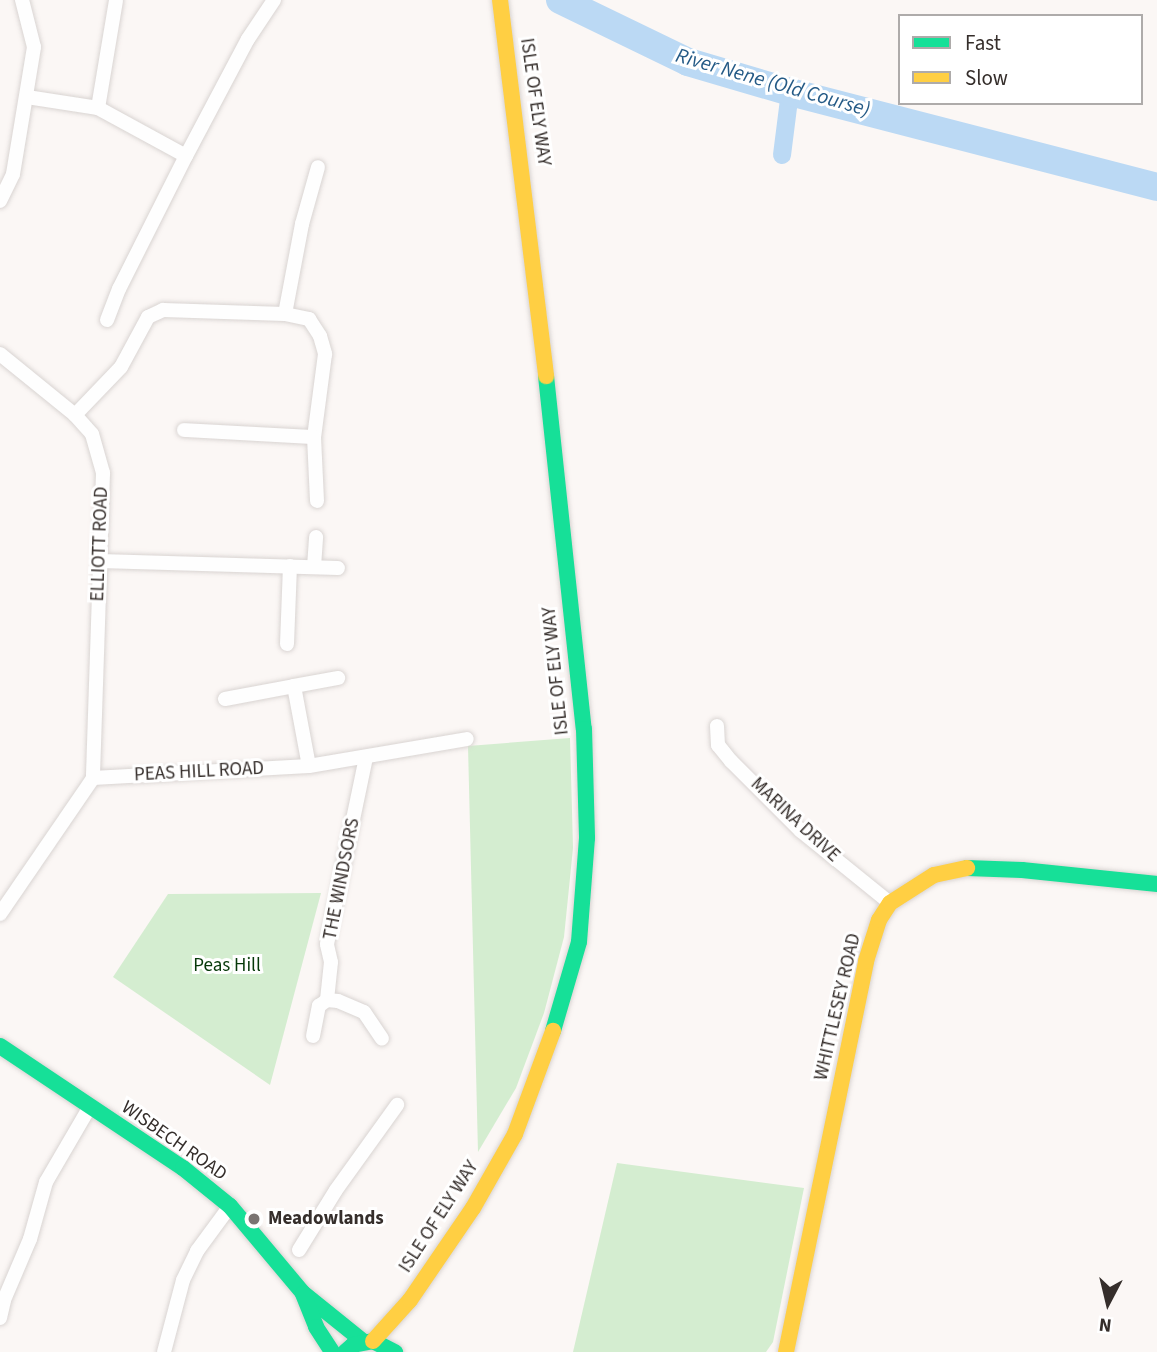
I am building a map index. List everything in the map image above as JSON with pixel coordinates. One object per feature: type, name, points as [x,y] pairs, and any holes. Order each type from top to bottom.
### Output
[{"type":"main road","name":"ISLE OF ELY WAY","points":[[369,1341],[410,1300],[473,1208],[503,1155],[546,1056],[579,942],[587,838],[583,715],[528,210],[500,0]]},
{"type":"main road","points":[[890,903],[934,875],[968,868],[1022,870],[1157,884]]},
{"type":"main road","name":"WHITTLESEY ROAD","points":[[786,1352],[866,961],[879,920],[890,903]]},
{"type":"main road","name":"WISBECH ROAD","points":[[0,1046],[89,1108],[183,1168],[230,1206],[303,1293],[369,1341],[395,1352]]},
{"type":"main road","name":"WISBECH ROAD","points":[[303,1293],[316,1327],[332,1352]]},
{"type":"main road","name":"ISLE OF ELY WAY","points":[[395,1352],[410,1300]]},
{"type":"main road","points":[[345,1352],[369,1341]]},
{"type":"street","points":[[0,201],[13,174],[34,47],[22,0]]},
{"type":"street","points":[[98,108],[116,0]]},
{"type":"street","points":[[107,320],[119,289],[186,156],[248,38],[274,0]]},
{"type":"street","points":[[27,97],[98,108],[186,156]]},
{"type":"street","points":[[285,314],[302,224],[318,167]]},
{"type":"street","points":[[75,415],[121,367],[148,317],[163,310],[285,314],[309,319],[320,336],[325,354],[314,437],[317,501]]},
{"type":"street","name":"ELLIOTT ROAD","points":[[0,354],[75,415],[92,434],[103,473],[93,778]]},
{"type":"street","points":[[184,430],[314,437]]},
{"type":"street","points":[[314,567],[316,537]]},
{"type":"street","points":[[100,561],[338,568]]},
{"type":"street","points":[[287,644],[290,566]]},
{"type":"street","points":[[225,699],[338,678]]},
{"type":"street","points":[[294,686],[309,766]]},
{"type":"street","name":"MARINA DRIVE","points":[[717,726],[718,745],[731,761],[801,831],[890,903]]},
{"type":"street","name":"PEAS HILL ROAD","points":[[93,778],[309,766],[467,738]]},
{"type":"street","name":"THE WINDSORS","points":[[313,1036],[319,1006],[327,1000],[331,962],[327,944],[366,758]]},
{"type":"street","points":[[0,914],[93,778]]},
{"type":"street","points":[[327,1000],[338,1001],[364,1012],[382,1039]]},
{"type":"street","points":[[299,1250],[336,1190],[397,1105]]},
{"type":"street","points":[[0,1318],[4,1300],[30,1239],[46,1182],[89,1108]]},
{"type":"street","points":[[164,1352],[183,1280],[197,1251],[230,1206]]},
{"type":"green space","points":[[570,738],[573,848],[564,937],[544,1013],[516,1088],[478,1152],[468,746]]},
{"type":"green space","name":"Peas Hill","points":[[321,893],[270,1085],[113,977],[168,894]]},
{"type":"green space","points":[[617,1163],[804,1188],[773,1342],[766,1352],[573,1352]]},
{"type":"waterway","name":"River Nene (Old Course)","points":[[560,0],[688,62],[790,92],[1157,187]]},
{"type":"waterway","points":[[782,155],[790,92]]},
{"type":"traffic: fast","points":[[546,376],[584,729],[587,838],[579,942],[553,1031]]},
{"type":"traffic: fast","points":[[967,868],[1022,870],[1157,884]]},
{"type":"traffic: fast","points":[[0,1046],[183,1168],[230,1206],[303,1293],[364,1342]]},
{"type":"traffic: fast","points":[[303,1294],[316,1327],[332,1352]]},
{"type":"traffic: fast","points":[[345,1352],[353,1345],[373,1341],[395,1352]]},
{"type":"traffic: slow","points":[[500,0],[546,376]]},
{"type":"traffic: slow","points":[[786,1352],[866,961],[879,920],[890,903],[934,875],[967,868]]},
{"type":"traffic: slow","points":[[373,1341],[410,1300],[473,1208],[515,1134],[553,1031]]},
{"type":"place","name":"Meadowlands","points":[[254,1219]]}]
